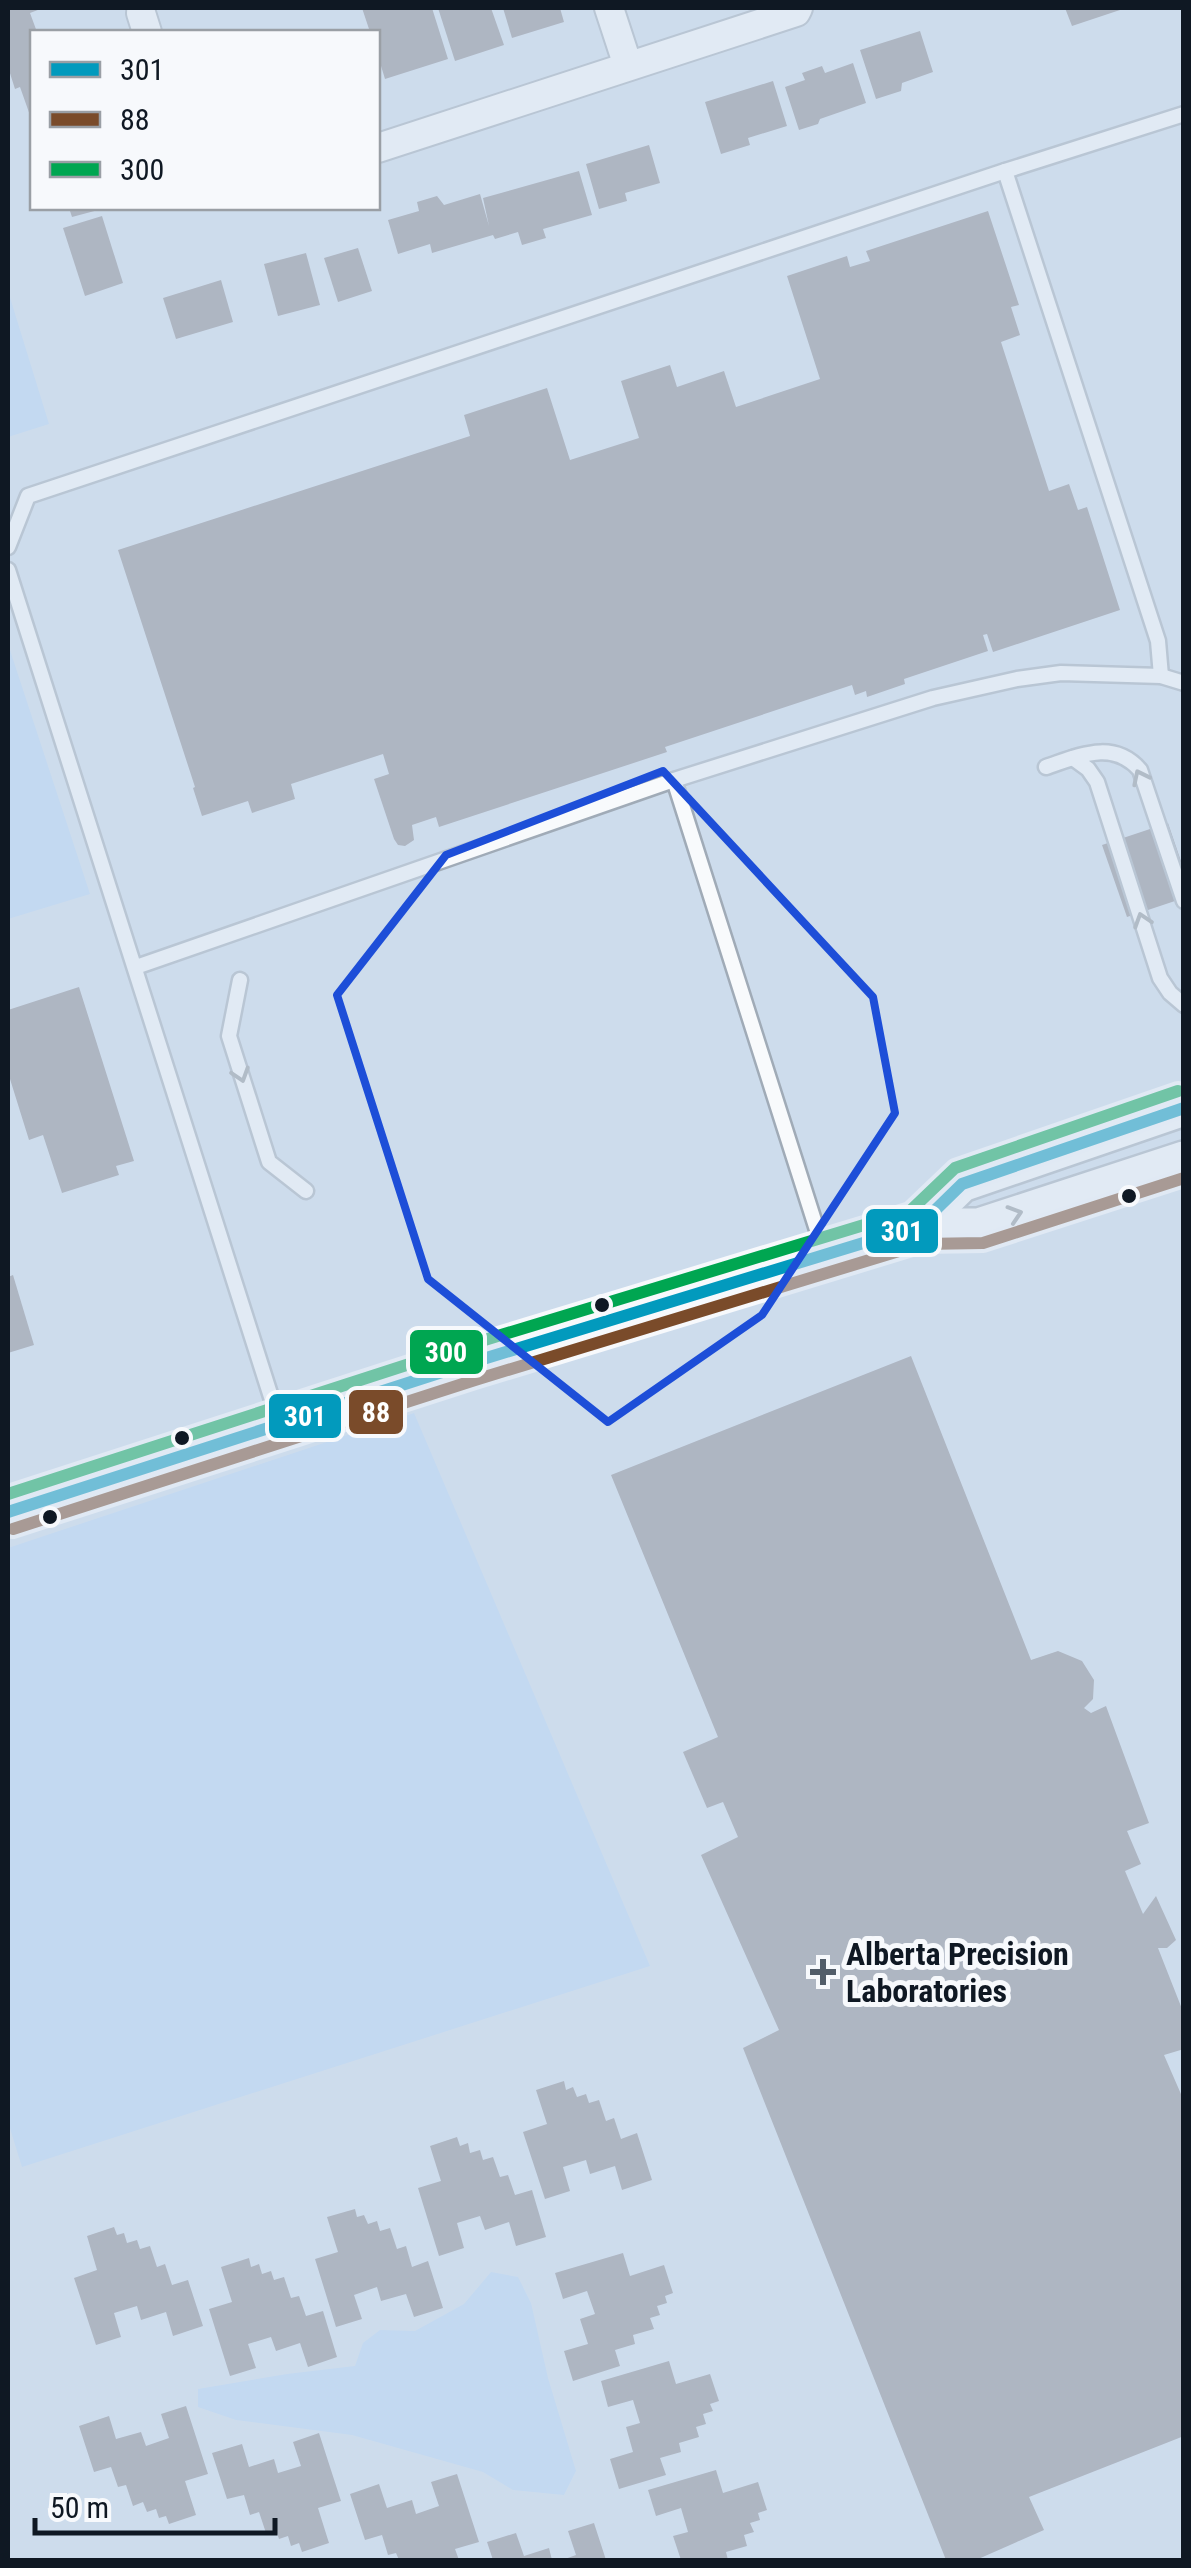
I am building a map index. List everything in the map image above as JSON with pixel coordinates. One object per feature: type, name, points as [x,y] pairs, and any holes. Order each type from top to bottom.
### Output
[{"type":"street","points":[[610,8],[628,66]]},
{"type":"street","points":[[380,147],[796,12],[798,8]]},
{"type":"street","points":[[919,1226],[962,1184],[1184,1108]]},
{"type":"street","points":[[8,1512],[919,1226],[978,1226],[1184,1159]]},
{"type":"lane","points":[[8,547],[28,496],[1184,114]]},
{"type":"lane","points":[[1005,171],[1158,642],[1161,676]]},
{"type":"lane","points":[[8,570],[280,1424]]},
{"type":"lane","points":[[136,966],[674,780],[933,698],[1061,673],[1161,676],[1184,683]]},
{"type":"lane","points":[[1046,767],[1090,753],[1111,752],[1130,759],[1140,770],[1184,902]]},
{"type":"lane","points":[[1073,758],[1097,782],[1160,978],[1184,1006]]},
{"type":"lane","points":[[674,780],[826,1256]]},
{"type":"lane","points":[[240,980],[229,1036],[269,1162],[306,1191]]},
{"type":"highlighted area","points":[[663,771],[873,997],[895,1113],[762,1315],[608,1422],[428,1279],[337,995],[446,855]]},
{"type":"shaded area","points":[[8,291],[49,424],[8,437]]},
{"type":"shaded area","points":[[8,644],[90,894],[8,919]]},
{"type":"shaded area","points":[[414,1413],[650,1966],[22,2167],[8,2122],[8,1548]]},
{"type":"shaded area","points":[[491,2272],[518,2277],[531,2303],[576,2471],[564,2495],[513,2490],[483,2472],[352,2435],[236,2420],[198,2407],[198,2389],[355,2366],[363,2343],[380,2330],[415,2331],[464,2304]]},
{"type":"building","points":[[8,8],[43,8],[30,13],[36,30],[30,30],[30,115],[8,67]]},
{"type":"building","points":[[362,8],[432,8],[448,59],[385,79],[380,63],[380,30],[369,30]]},
{"type":"building","points":[[438,8],[491,8],[504,45],[455,61]]},
{"type":"building","points":[[503,8],[560,8],[564,22],[512,38]]},
{"type":"building","points":[[1065,8],[1126,8],[1072,26]]},
{"type":"building","points":[[920,31],[933,72],[902,83],[901,91],[876,99],[860,50]]},
{"type":"building","points":[[853,63],[866,103],[799,130],[785,87],[805,80],[802,73],[822,66],[825,73]]},
{"type":"building","points":[[773,81],[787,126],[748,138],[750,145],[721,154],[705,102]]},
{"type":"building","points":[[649,145],[660,183],[625,193],[627,201],[599,209],[586,164]]},
{"type":"building","points":[[579,171],[592,215],[543,229],[546,238],[522,245],[518,232],[495,239],[493,235],[432,253],[430,244],[398,254],[388,220],[419,211],[417,202],[437,196],[444,205],[480,194],[489,226],[483,198]]},
{"type":"building","points":[[70,210],[98,210],[72,217]]},
{"type":"building","points":[[988,211],[1019,305],[1011,307],[1020,335],[1001,342],[1049,491],[1069,484],[1078,510],[1087,507],[1120,610],[993,652],[987,634],[983,635],[988,651],[904,679],[905,684],[867,697],[866,691],[855,695],[852,685],[665,747],[667,752],[439,827],[436,817],[412,825],[414,840],[405,846],[394,839],[374,779],[389,774],[383,754],[291,784],[295,799],[252,813],[248,801],[202,816],[118,550],[470,436],[464,415],[547,388],[570,460],[639,438],[621,381],[670,365],[677,387],[724,371],[736,407],[820,379],[787,276],[847,256],[850,267],[870,261],[866,251]]},
{"type":"building","points":[[102,216],[123,283],[85,296],[63,228]]},
{"type":"building","points":[[358,248],[372,291],[338,302],[324,258]]},
{"type":"building","points":[[306,253],[320,305],[278,316],[264,264]]},
{"type":"building","points":[[221,280],[233,322],[176,339],[163,298]]},
{"type":"building","points":[[1168,823],[1184,870],[1184,898],[1127,917],[1102,845]]},
{"type":"building","points":[[79,987],[134,1161],[116,1166],[119,1175],[62,1193],[43,1135],[29,1140],[8,1080],[8,1010]]},
{"type":"building","points":[[13,1275],[34,1345],[8,1353],[8,1277]]},
{"type":"building","points":[[911,1356],[1031,1660],[1058,1651],[1082,1661],[1094,1680],[1093,1699],[1084,1708],[1091,1713],[1106,1706],[1149,1823],[1127,1831],[1141,1864],[1125,1871],[1143,1914],[1156,1896],[1176,1940],[1167,1948],[1158,1948],[1184,2014],[1184,2049],[1164,2055],[1184,2101],[1184,2436],[1029,2497],[1044,2530],[976,2560],[946,2560],[743,2048],[779,2030],[701,1855],[738,1837],[723,1802],[707,1808],[683,1752],[718,1737],[611,1475]]},
{"type":"building","points":[[564,2081],[566,2090],[573,2087],[577,2097],[586,2094],[589,2103],[599,2100],[606,2121],[614,2118],[621,2139],[637,2133],[652,2180],[622,2190],[615,2166],[590,2174],[586,2160],[563,2167],[570,2191],[545,2199],[523,2132],[547,2124],[536,2090]]},
{"type":"building","points":[[457,2137],[460,2146],[468,2143],[470,2153],[480,2150],[483,2160],[493,2157],[500,2177],[508,2175],[515,2195],[532,2190],[546,2237],[516,2246],[509,2222],[485,2230],[480,2216],[457,2223],[464,2248],[439,2256],[418,2188],[441,2181],[430,2146]]},
{"type":"building","points":[[355,2209],[357,2217],[364,2215],[368,2224],[377,2221],[380,2231],[390,2228],[397,2249],[406,2246],[412,2267],[428,2261],[443,2308],[414,2317],[406,2294],[381,2301],[377,2287],[354,2295],[362,2319],[336,2327],[315,2259],[338,2252],[327,2217]]},
{"type":"building","points":[[114,2227],[117,2235],[124,2233],[127,2243],[137,2240],[140,2249],[150,2246],[157,2267],[165,2264],[172,2285],[188,2280],[203,2326],[173,2336],[166,2312],[141,2320],[137,2306],[114,2313],[121,2337],[96,2345],[74,2278],[97,2270],[87,2236]]},
{"type":"building","points":[[623,2253],[630,2276],[664,2265],[673,2293],[665,2296],[667,2303],[657,2306],[660,2315],[650,2318],[654,2329],[633,2335],[635,2344],[615,2350],[620,2366],[573,2381],[564,2351],[588,2344],[580,2319],[595,2314],[587,2291],[563,2299],[555,2273]]},
{"type":"building","points":[[249,2258],[251,2267],[259,2264],[262,2274],[271,2271],[274,2280],[284,2277],[291,2298],[299,2296],[306,2316],[323,2311],[337,2357],[308,2367],[300,2343],[276,2351],[271,2337],[248,2344],[256,2368],[230,2376],[209,2309],[232,2302],[221,2267]]},
{"type":"building","points":[[669,2361],[676,2384],[710,2374],[719,2401],[710,2404],[713,2411],[703,2414],[706,2424],[696,2427],[699,2437],[679,2443],[681,2452],[660,2458],[666,2475],[619,2489],[610,2459],[633,2452],[626,2427],[640,2423],[633,2400],[608,2407],[601,2381]]},
{"type":"building","points":[[186,2406],[208,2474],[185,2481],[196,2515],[169,2524],[166,2516],[159,2518],[156,2509],[147,2512],[143,2502],[133,2506],[126,2485],[118,2487],[111,2467],[94,2472],[79,2426],[109,2416],[116,2439],[141,2432],[146,2446],[169,2438],[161,2414]]},
{"type":"building","points":[[319,2433],[341,2501],[318,2508],[329,2543],[302,2552],[299,2543],[291,2546],[288,2536],[279,2539],[276,2530],[266,2533],[259,2512],[250,2515],[244,2495],[227,2499],[212,2453],[242,2444],[249,2467],[274,2459],[278,2473],[301,2466],[293,2442]]},
{"type":"building","points":[[716,2470],[723,2493],[758,2482],[767,2510],[758,2513],[760,2520],[750,2523],[754,2532],[744,2535],[747,2546],[726,2552],[728,2560],[681,2560],[673,2536],[688,2532],[681,2508],[656,2516],[648,2490]]},
{"type":"building","points":[[457,2474],[479,2542],[455,2549],[459,2560],[399,2560],[396,2553],[388,2555],[382,2535],[365,2540],[350,2494],[379,2484],[387,2508],[412,2500],[416,2514],[439,2506],[431,2482]]},
{"type":"building","points":[[594,2523],[606,2560],[562,2560],[576,2555],[568,2531]]},
{"type":"building","points":[[516,2533],[524,2556],[549,2548],[552,2560],[493,2560],[487,2542]]},
{"type":"transit line","name":"300","points":[[8,1494],[465,1346],[910,1211],[955,1168],[1178,1091]]},
{"type":"transit line","name":"301","points":[[8,1512],[470,1363],[919,1226],[962,1184],[1184,1108]]},
{"type":"transit line","name":"88","points":[[13,1529],[475,1380],[922,1244],[983,1243],[1184,1178]]},
{"type":"place","name":"Alberta Precision Laboratories","points":[[823,1972]]}]
